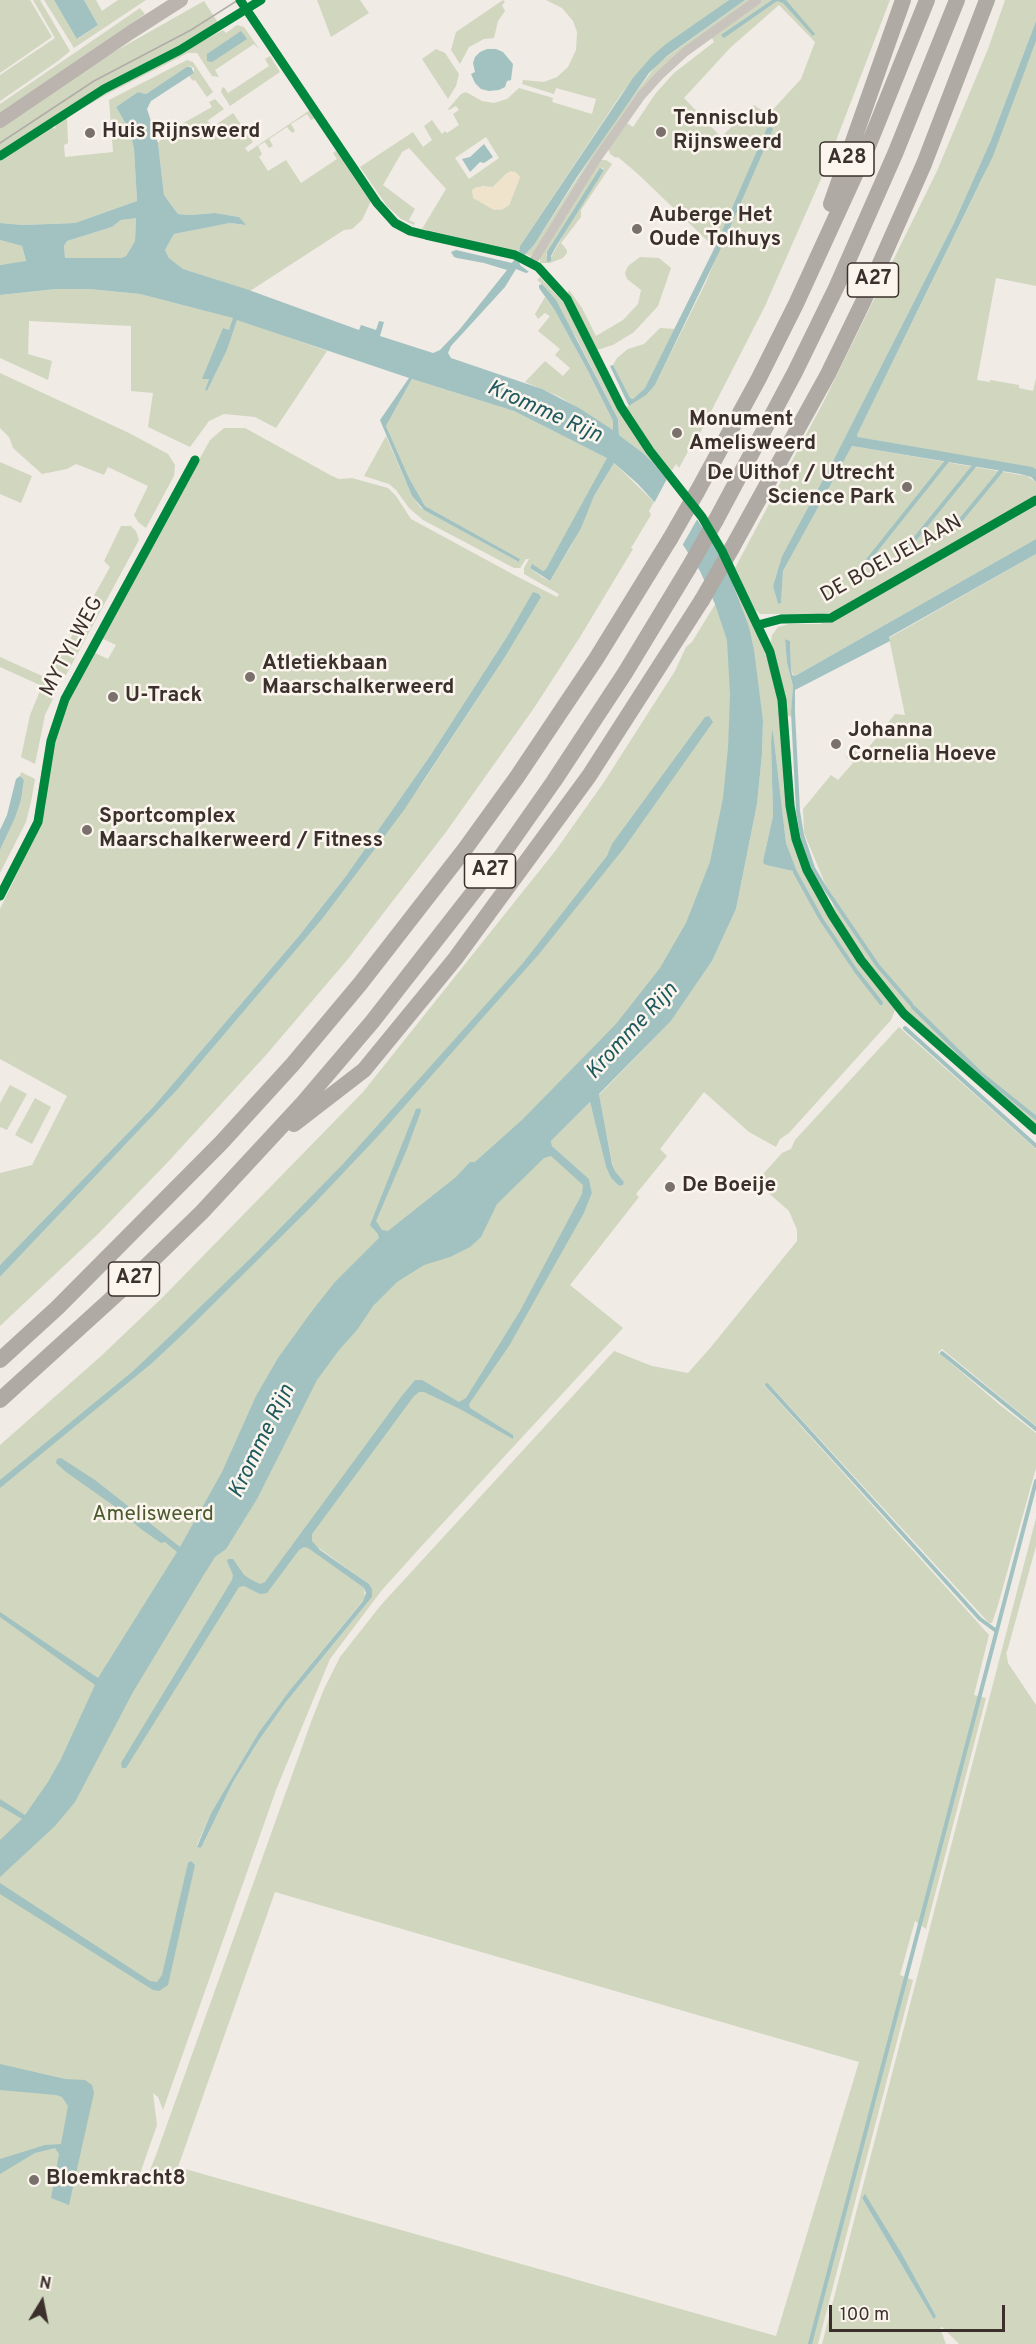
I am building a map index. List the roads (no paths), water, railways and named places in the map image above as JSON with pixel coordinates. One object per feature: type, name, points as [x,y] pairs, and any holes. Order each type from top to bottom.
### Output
[{"type":"highway","name":"A28","points":[[796,304],[903,0]]},
{"type":"highway","name":"A27","points":[[0,1360],[82,1284],[221,1143],[293,1064],[360,984],[458,858],[517,777],[596,659],[670,539],[759,378],[796,304],[872,138],[927,0]]},
{"type":"highway","name":"A27","points":[[0,1400],[131,1281],[202,1212],[260,1150],[372,1022],[500,858],[554,781],[625,673],[688,569],[795,372],[836,288],[895,154],[957,0]]},
{"type":"highway","name":"A27","points":[[260,1150],[364,1070],[456,959],[558,821],[624,725],[732,549],[828,374],[863,302],[924,164],[987,0]]},
{"type":"main road","points":[[0,121],[182,0]]},
{"type":"street","points":[[240,0],[377,203],[396,223],[410,231],[524,259],[547,275],[567,299],[621,407],[650,451],[702,517],[732,570],[770,652],[779,686],[790,807],[800,855],[807,870],[861,960],[904,1014],[1036,1130]]},
{"type":"street","points":[[524,259],[650,85],[685,52],[757,0]]},
{"type":"street","name":"MYTYLWEG","points":[[0,896],[38,822],[53,731],[65,699],[195,460]]},
{"type":"street","name":"DE BOEIJELAAN","points":[[758,625],[781,619],[831,618],[1036,500]]},
{"type":"water","points":[[54,0],[84,0],[98,25],[77,39]]},
{"type":"water","name":"Kromme Rijn","points":[[729,0],[745,0],[667,56],[649,73],[577,177],[534,245],[519,261],[520,265],[529,272],[516,269],[505,287],[451,346],[448,353],[451,358],[542,389],[579,408],[613,430],[613,421],[588,371],[554,309],[539,288],[542,284],[556,300],[618,419],[619,435],[653,463],[684,500],[714,545],[730,576],[749,627],[763,720],[757,804],[736,909],[712,961],[671,1021],[599,1094],[612,1164],[624,1182],[623,1185],[619,1186],[611,1178],[606,1167],[590,1102],[551,1141],[552,1146],[589,1179],[592,1193],[584,1213],[509,1346],[469,1404],[470,1408],[513,1435],[513,1439],[424,1392],[419,1392],[414,1396],[312,1534],[312,1541],[320,1550],[369,1584],[372,1597],[286,1702],[259,1740],[233,1782],[202,1846],[197,1847],[211,1813],[259,1732],[290,1690],[363,1601],[366,1593],[364,1588],[304,1547],[299,1550],[267,1593],[260,1594],[244,1586],[239,1587],[126,1768],[122,1768],[121,1763],[232,1580],[233,1575],[228,1559],[233,1559],[244,1575],[250,1579],[260,1584],[265,1582],[415,1380],[422,1380],[459,1402],[466,1398],[520,1311],[582,1194],[583,1185],[551,1156],[544,1158],[497,1204],[481,1237],[470,1247],[450,1257],[424,1265],[397,1282],[373,1306],[357,1330],[339,1350],[317,1380],[257,1499],[226,1549],[215,1557],[133,1692],[75,1802],[55,1826],[0,1877],[0,1840],[22,1819],[0,1806],[0,1799],[25,1815],[61,1759],[95,1685],[0,1617],[0,1612],[98,1678],[177,1552],[165,1542],[161,1543],[141,1529],[117,1508],[66,1472],[56,1463],[57,1459],[61,1458],[95,1480],[180,1547],[222,1472],[256,1396],[278,1358],[335,1282],[379,1238],[370,1225],[416,1109],[420,1108],[421,1111],[376,1221],[382,1230],[388,1231],[456,1177],[470,1162],[475,1162],[523,1119],[616,1024],[660,968],[686,923],[710,862],[723,798],[730,695],[727,640],[715,604],[700,571],[657,505],[614,463],[594,496],[581,528],[550,581],[530,568],[532,564],[543,571],[546,569],[607,458],[514,411],[412,379],[386,426],[409,478],[425,506],[520,559],[519,562],[424,510],[412,496],[380,420],[409,378],[237,320],[227,350],[207,391],[205,390],[209,379],[202,379],[223,328],[229,330],[233,318],[140,294],[89,289],[56,289],[0,295],[0,265],[26,261],[22,246],[0,240],[0,223],[23,225],[75,223],[137,201],[134,149],[130,131],[116,107],[138,92],[146,94],[187,67],[191,67],[194,73],[151,101],[147,109],[158,143],[164,195],[178,214],[215,213],[239,217],[246,225],[230,223],[174,234],[165,250],[169,258],[183,269],[359,330],[361,325],[376,330],[379,321],[384,322],[380,336],[433,353],[440,350],[460,329],[507,270],[457,258],[451,252],[456,250],[512,263],[520,246],[633,78],[666,44]],"holes":[[[136,218],[135,241],[126,256],[121,258],[65,258],[64,246],[67,241],[112,227],[121,220]]]},
{"type":"water","points":[[772,0],[786,0],[815,34],[813,36],[783,3],[777,1],[724,38],[721,35]]},
{"type":"water","points":[[1036,21],[1036,41],[993,156],[857,435],[1032,467],[1036,469],[1036,482],[1031,477],[1020,474],[852,446],[783,571],[781,603],[778,604],[773,586],[782,556],[954,223],[991,140]]},
{"type":"water","points":[[241,31],[247,39],[212,62],[207,61],[207,54]]},
{"type":"water","points":[[487,49],[503,52],[513,64],[511,80],[499,90],[481,89],[471,74],[475,72],[473,63],[475,57]]},
{"type":"water","points":[[767,128],[773,129],[721,248],[655,385],[646,395],[629,406],[610,366],[613,365],[630,398],[633,399],[645,388],[715,247]]},
{"type":"water","points":[[484,144],[493,157],[484,163],[480,162],[470,172],[462,159],[470,157]]},
{"type":"water","points":[[600,168],[604,170],[557,245],[551,261],[547,262],[547,252]]},
{"type":"water","points":[[1036,539],[1036,554],[889,637],[890,641],[795,690],[795,711],[791,712],[793,686],[787,663],[785,639],[790,641],[792,675],[795,676]]},
{"type":"water","points":[[533,592],[541,597],[505,657],[404,810],[323,918],[177,1090],[0,1277],[0,1265],[154,1106],[298,937],[346,876],[430,756]]},
{"type":"water","points":[[709,716],[713,722],[624,848],[539,954],[379,1135],[311,1207],[152,1363],[0,1488],[0,1480],[132,1372],[167,1339],[343,1164],[523,963],[607,856],[612,844],[705,717]]},
{"type":"water","points":[[773,731],[786,843],[797,872],[770,866],[764,864],[763,861],[773,816],[771,743]]},
{"type":"water","points":[[20,776],[24,780],[21,800],[0,850],[0,830],[7,815],[16,779]]},
{"type":"water","points":[[191,1861],[195,1865],[168,1985],[159,1991],[153,1990],[0,1894],[0,1883],[150,1981],[157,1982],[162,1975],[188,1863]]},
{"type":"water","points":[[0,2064],[65,2079],[85,2080],[92,2085],[94,2093],[69,2205],[51,2198],[59,2154],[55,2148],[35,2153],[0,2174],[0,2159],[45,2145],[61,2144],[68,2106],[62,2097],[56,2095],[0,2090]]},
{"type":"water","points":[[865,2194],[902,2254],[936,2316],[935,2318],[862,2198]]},
{"type":"waterway","points":[[856,575],[947,461]]},
{"type":"waterway","points":[[901,556],[974,466]]},
{"type":"waterway","points":[[959,522],[1001,471]]},
{"type":"waterway","points":[[793,712],[798,811],[802,835],[813,868],[878,966],[911,1004]]},
{"type":"waterway","points":[[795,872],[821,919],[881,1003]]},
{"type":"waterway","points":[[913,1007],[980,1073],[1036,1118]]},
{"type":"waterway","points":[[905,1028],[1036,1146]]},
{"type":"waterway","points":[[942,1353],[1036,1429]]},
{"type":"waterway","points":[[767,1385],[980,1619],[995,1630]]},
{"type":"waterway","points":[[810,2344],[1036,1481]]},
{"type":"tram line","points":[[0,143],[94,81],[191,30],[238,0]]},
{"type":"place","name":"Tennisclub Rijnsweerd","points":[[661,132]]},
{"type":"place","name":"Huis Rijnsweerd","points":[[90,133]]},
{"type":"place","name":"Auberge Het Oude Tolhuys","points":[[637,229]]},
{"type":"place","name":"Monument Amelisweerd","points":[[677,433]]},
{"type":"place","name":"De Uithof / Utrecht Science Park","points":[[907,487]]},
{"type":"place","name":"Atletiekbaan Maarschalkerweerd","points":[[250,677]]},
{"type":"place","name":"U-Track","points":[[113,697]]},
{"type":"place","name":"Johanna Cornelia Hoeve","points":[[836,744]]},
{"type":"place","name":"Sportcomplex Maarschalkerweerd / Fitness","points":[[87,830]]},
{"type":"place","name":"De Boeije","points":[[670,1187]]},
{"type":"place","name":"Bloemkracht8","points":[[34,2180]]},
{"type":"park label","name":"Amelisweerd","points":[[153,1516]]}]
